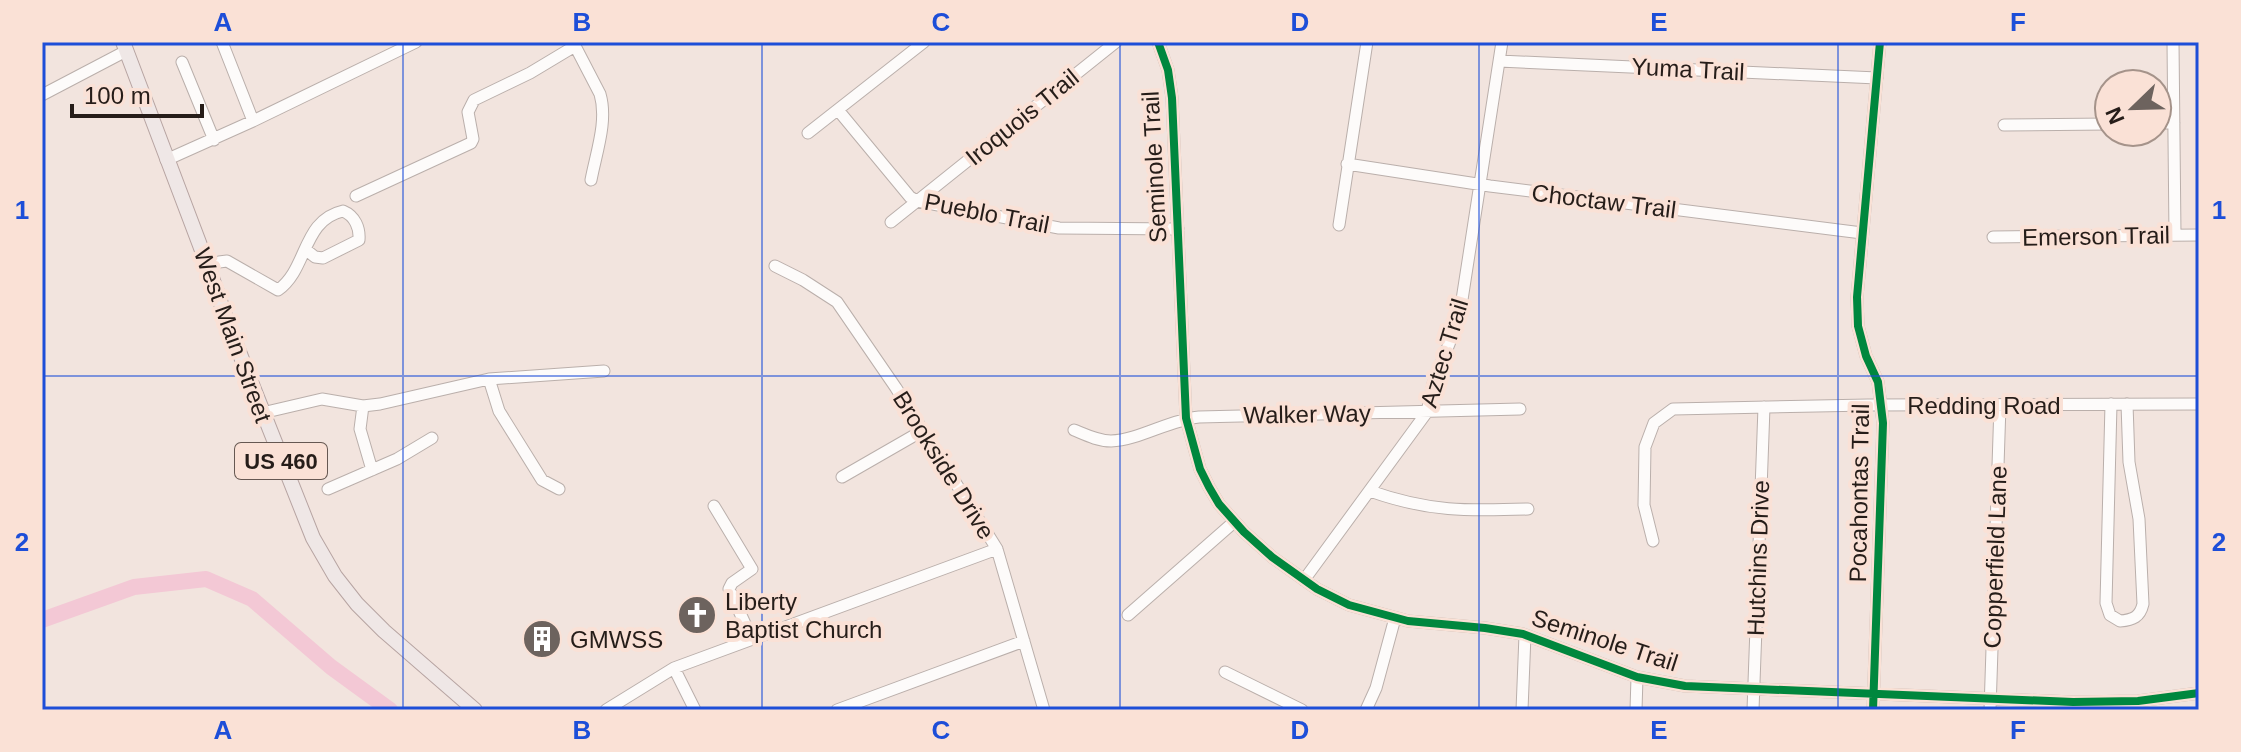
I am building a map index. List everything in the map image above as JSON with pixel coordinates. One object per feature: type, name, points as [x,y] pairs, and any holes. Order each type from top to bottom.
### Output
[{"type":"main road","name":"West Main Street","points":[[124,46],[262,413],[313,538],[344,588],[384,631],[475,710]]},
{"type":"street","points":[[222,42],[253,121]]},
{"type":"street","points":[[166,160],[214,140],[415,42]]},
{"type":"street","points":[[808,133],[924,42]]},
{"type":"street","name":"Iroquois Trail","points":[[891,222],[1116,42]]},
{"type":"street","name":"Seminole Trail","points":[[1158,42],[1168,70],[1172,98],[1186,418],[1200,469],[1219,504],[1234,522],[1272,557],[1317,589],[1349,605],[1408,621],[1525,635],[1637,677],[1685,686],[1873,694],[1990,704],[2092,706],[2149,705],[2199,694]]},
{"type":"street","points":[[1339,225],[1367,42]]},
{"type":"street","name":"Aztec Trail","points":[[1304,580],[1427,412],[1433,384],[1459,319],[1502,42]]},
{"type":"street","name":"Pocahontas Trail","points":[[1873,710],[1883,423],[1878,382],[1866,356],[1857,316],[1880,42]]},
{"type":"street","points":[[2173,42],[2175,235]]},
{"type":"street","points":[[356,196],[471,143],[468,112],[474,100],[530,73],[574,44],[603,103],[591,180]]},
{"type":"street","points":[[42,95],[124,46]]},
{"type":"street","name":"Yuma Trail","points":[[1499,61],[1877,78]]},
{"type":"street","points":[[182,62],[214,140]]},
{"type":"street","name":"Pueblo Trail","points":[[838,110],[910,197],[917,201],[1059,228],[1178,229]]},
{"type":"street","points":[[2004,125],[2093,124]]},
{"type":"street","name":"Choctaw Trail","points":[[1347,164],[1480,185],[1862,233]]},
{"type":"street","points":[[209,269],[227,261],[278,290],[287,284],[316,227],[324,218],[343,211],[350,214],[360,231],[359,240],[323,258],[315,257],[305,249]]},
{"type":"street","name":"Emerson Trail","points":[[1993,237],[2199,235]]},
{"type":"street","name":"Brookside Drive","points":[[775,266],[837,302],[997,549],[1044,710]]},
{"type":"street","points":[[262,413],[322,399],[363,406],[392,403],[489,379],[604,371]]},
{"type":"street","points":[[489,379],[499,411],[542,480],[559,489]]},
{"type":"street","points":[[2111,404],[2106,603],[2110,615],[2120,621],[2133,619],[2143,604],[2139,519],[2129,455],[2127,404]]},
{"type":"street","name":"Redding Road","points":[[1653,541],[1644,505],[1645,447],[1654,423],[1673,409],[2199,404]]},
{"type":"street","name":"Copperfield Lane","points":[[1990,704],[2000,405]]},
{"type":"street","points":[[363,406],[360,429],[372,470]]},
{"type":"street","name":"Hutchins Drive","points":[[1753,710],[1764,407]]},
{"type":"street","name":"Walker Way","points":[[1074,430],[1096,439],[1117,440],[1186,418],[1520,409]]},
{"type":"street","points":[[842,477],[922,431]]},
{"type":"street","points":[[328,489],[397,459],[432,438]]},
{"type":"street","points":[[2110,454],[2129,455]]},
{"type":"street","points":[[1370,491],[1431,508],[1468,511],[1528,509]]},
{"type":"street","points":[[714,506],[752,569],[732,583],[729,589],[752,639]]},
{"type":"street","points":[[1128,615],[1234,522]]},
{"type":"street","points":[[606,710],[674,668],[997,549]]},
{"type":"street","points":[[1366,710],[1376,688],[1395,618]]},
{"type":"street","points":[[1522,710],[1525,635]]},
{"type":"street","points":[[837,710],[1024,641]]},
{"type":"street","points":[[674,668],[695,710]]},
{"type":"street","points":[[1225,672],[1302,710]]},
{"type":"street","points":[[1636,710],[1637,677]]},
{"type":"waterway","points":[[42,620],[134,587],[206,579],[252,599],[331,667],[390,710]]},
{"type":"cycle path","points":[[1158,42],[1168,70],[1172,98],[1186,418],[1200,469],[1219,504],[1244,532],[1272,557],[1317,589],[1349,605],[1408,621],[1523,634],[1637,677],[1685,686],[2073,702],[2138,701],[2199,693]]},
{"type":"cycle path","points":[[1873,710],[1883,423],[1878,382],[1866,356],[1858,326],[1857,297],[1880,42]]},
{"type":"place","name":"Liberty Baptist Church","points":[[697,615]]},
{"type":"place","name":"GMWSS","points":[[542,639]]}]
